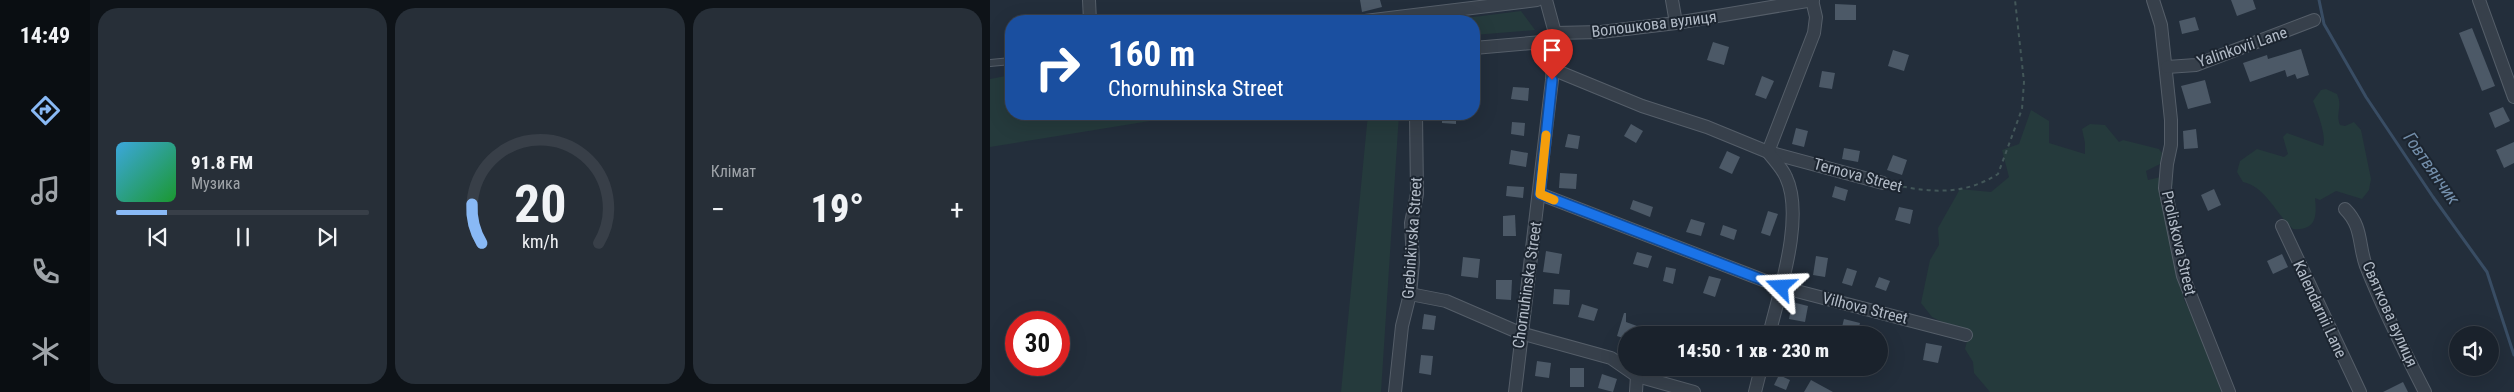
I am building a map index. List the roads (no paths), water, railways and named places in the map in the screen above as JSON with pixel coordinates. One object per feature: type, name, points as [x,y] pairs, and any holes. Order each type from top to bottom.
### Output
[{"type":"street","points":[[1090,0],[1090,15]]},
{"type":"street","points":[[1414,15],[1537,0]]},
{"type":"street","name":"Chornuhinska Street","points":[[1515,392],[1520,333],[1540,194],[1552,69],[1554,37],[1546,0]]},
{"type":"street","points":[[1672,0],[1676,23]]},
{"type":"street","points":[[1771,326],[1781,287],[1794,216],[1787,178],[1768,152],[1814,33],[1816,18],[1813,0]]},
{"type":"street","name":"Волошкова вулиця","points":[[1554,37],[1676,23],[1813,0]]},
{"type":"street","name":"Proliskova Street","points":[[2153,0],[2161,25],[2167,67],[2171,137],[2166,188],[2182,276],[2229,392]]},
{"type":"street","points":[[2479,0],[2514,97]]},
{"type":"street","name":"Yalinkovii Lane","points":[[2167,67],[2196,65],[2314,20]]},
{"type":"street","points":[[1480,47],[1554,37]]},
{"type":"street","name":"Ternova Street","points":[[1552,69],[1642,106],[1707,127],[1768,152],[1883,183]]},
{"type":"street","name":"Grebinkivska Street","points":[[1395,392],[1402,326],[1410,294],[1413,262],[1411,223],[1417,194],[1416,120]]},
{"type":"street","name":"Vilhova Street","points":[[1540,194],[1781,287],[1966,334]]},
{"type":"street","name":"Святкова вулиця","points":[[2345,209],[2357,224],[2368,269],[2395,333],[2425,392]]},
{"type":"street","name":"Kalendarnii Lane","points":[[2282,226],[2360,392]]},
{"type":"street","points":[[1410,294],[1446,301],[1520,333],[1611,358],[1618,363]]},
{"type":"street","points":[[1636,392],[1637,376],[1694,392]]},
{"type":"street","points":[[1756,392],[1759,376]]},
{"type":"lane","points":[[990,63],[1005,62]]},
{"type":"waterway","name":"Говтвянчик","points":[[2319,0],[2324,24],[2366,97],[2433,197],[2487,272],[2514,355]]}]
